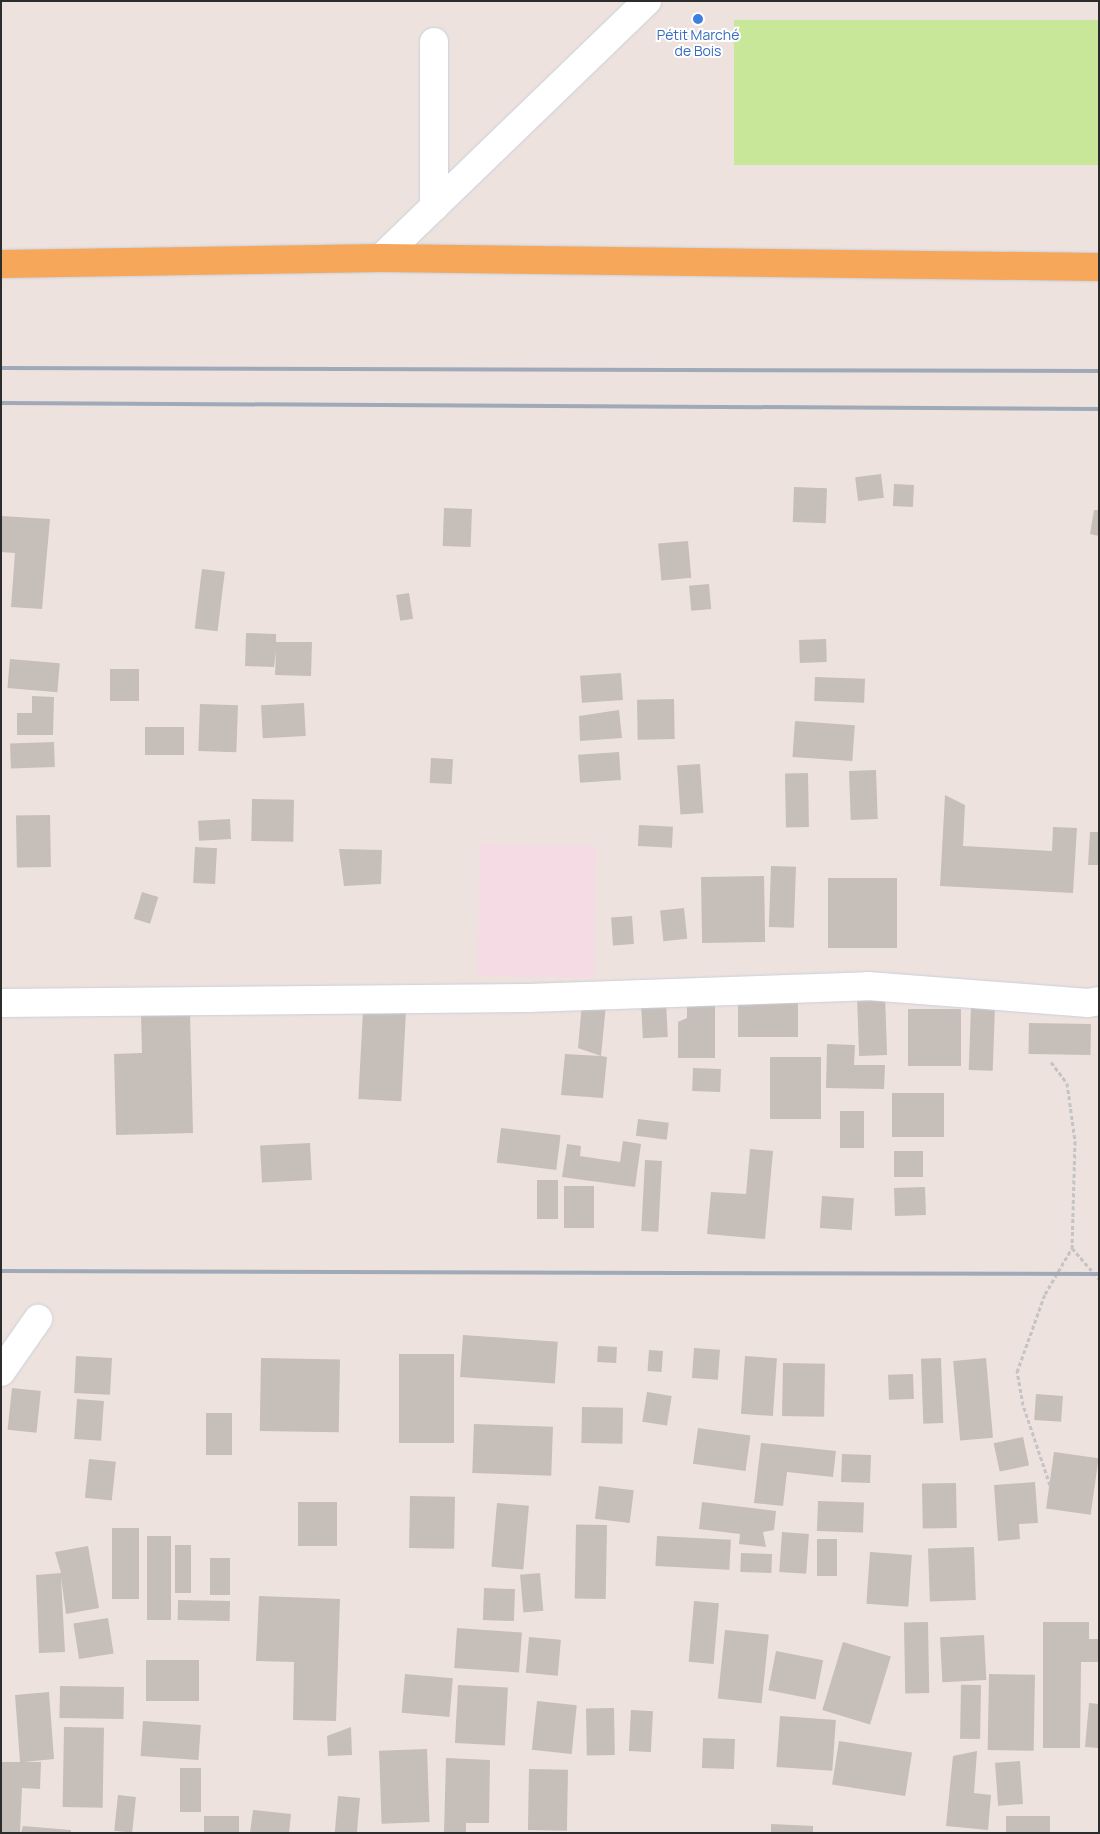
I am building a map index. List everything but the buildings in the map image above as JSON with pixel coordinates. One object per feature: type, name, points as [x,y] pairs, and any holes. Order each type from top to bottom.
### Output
[{"type":"main road","points":[[1,264],[381,258],[1099,267]]},
{"type":"street","points":[[381,258],[647,1]]},
{"type":"street","points":[[434,42],[434,207]]},
{"type":"street","points":[[1,1003],[528,998],[868,986],[1088,1003],[1099,1001]]},
{"type":"street","points":[[1,1372],[38,1318]]},
{"type":"path","points":[[1050,1485],[1023,1405],[1017,1372],[1045,1294],[1072,1248],[1075,1141],[1067,1083],[1051,1062]]},
{"type":"path","points":[[1072,1248],[1099,1279]]},
{"type":"shaded area","points":[[480,844],[596,846],[594,978],[478,976]]},
{"type":"green space","points":[[734,20],[1099,20],[1099,165],[734,165]]},
{"type":"railway","points":[[1,368],[1099,371]]},
{"type":"railway","points":[[1,403],[1099,409]]},
{"type":"railway","points":[[1,1271],[1099,1274]]},
{"type":"place","name":"Pétit Marché de Bois","points":[[698,19]]}]
